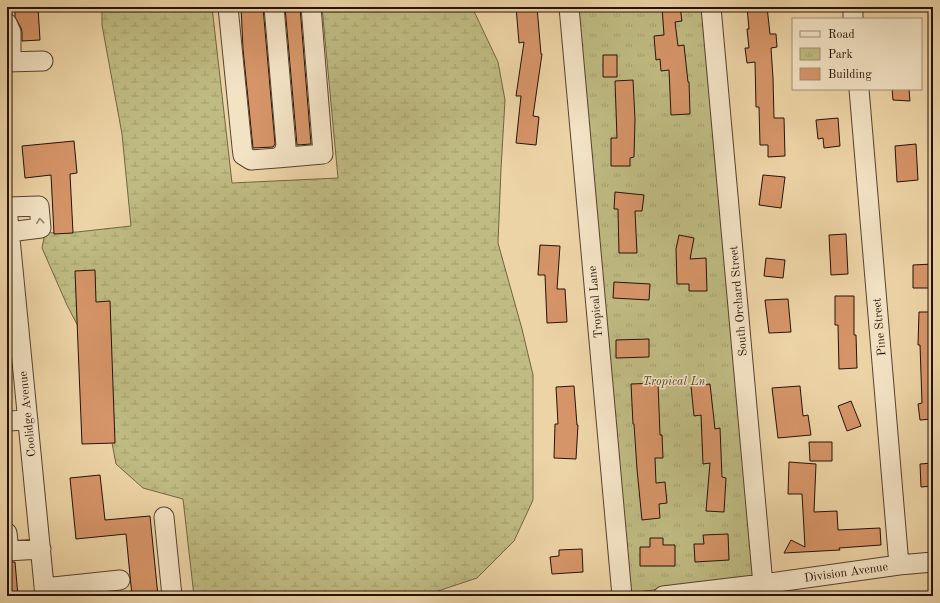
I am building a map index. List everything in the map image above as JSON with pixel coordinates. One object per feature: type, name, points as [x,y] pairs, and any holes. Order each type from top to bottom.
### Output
[{"type":"street","points":[[228,7],[243,155],[251,160],[323,154],[311,7]]},
{"type":"street","points":[[274,7],[286,146],[283,154],[277,158]]},
{"type":"street","name":"Tropical Lane","points":[[569,7],[622,596]]},
{"type":"street","name":"South Orchard Street","points":[[711,7],[764,590]]},
{"type":"street","points":[[852,7],[854,18]]},
{"type":"street","points":[[7,23],[11,32],[9,62],[43,61]]},
{"type":"street","name":"Pine Street","points":[[859,90],[899,565]]},
{"type":"street","name":"Coolidge Avenue","points":[[8,216],[11,287],[28,420],[45,592]]},
{"type":"street","points":[[7,421],[28,420]]},
{"type":"street","points":[[164,518],[172,596]]},
{"type":"street","points":[[7,533],[8,551],[41,549]]},
{"type":"street","name":"Division Avenue","points":[[663,596],[764,590],[899,565],[933,562]]},
{"type":"street","points":[[45,592],[120,580]]},
{"type":"green space","points":[[102,7],[212,7],[232,183],[338,178],[322,7],[472,7],[498,62],[505,100],[498,243],[533,375],[533,500],[514,541],[477,578],[423,596],[194,596],[183,499],[143,488],[116,464],[109,427],[105,379],[67,305],[42,248],[45,233],[77,232],[131,226],[122,134],[102,25]]},
{"type":"green space","name":"Tropical Ln","points":[[576,7],[704,7],[756,577],[629,593]]},
{"type":"building","points":[[15,7],[38,7],[40,40],[22,41],[21,28],[15,17]]},
{"type":"building","points":[[241,7],[263,7],[275,144],[273,147],[253,148],[243,49]]},
{"type":"building","points":[[285,7],[300,7],[311,144],[297,145]]},
{"type":"building","points":[[516,7],[537,7],[542,54],[533,116],[539,117],[536,145],[516,143],[521,96],[516,96],[524,42],[519,43]]},
{"type":"building","points":[[662,7],[680,7],[682,21],[675,22],[678,46],[684,45],[689,82],[690,114],[671,115],[669,70],[661,71],[660,59],[656,60],[654,36],[664,35]]},
{"type":"building","points":[[747,7],[767,7],[770,34],[776,34],[777,47],[771,48],[774,118],[784,118],[785,156],[768,157],[768,145],[760,145],[759,107],[756,107],[755,62],[747,63],[745,48],[749,48]]},
{"type":"building","points":[[603,55],[617,55],[617,77],[603,77]]},
{"type":"building","points":[[633,80],[635,119],[634,157],[630,158],[630,166],[611,166],[611,138],[617,138],[615,81]]},
{"type":"building","points":[[892,90],[909,90],[910,101],[893,100]]},
{"type":"building","points":[[838,118],[840,146],[824,148],[823,138],[818,139],[816,120]]},
{"type":"building","points":[[74,141],[77,173],[70,174],[73,233],[54,234],[51,175],[25,178],[22,146]]},
{"type":"building","points":[[916,144],[918,180],[897,182],[895,146]]},
{"type":"building","points":[[763,175],[785,177],[781,208],[759,205]]},
{"type":"building","points":[[615,192],[644,195],[642,211],[635,211],[637,253],[619,253],[618,209],[614,209]]},
{"type":"building","points":[[846,234],[848,274],[831,275],[829,235]]},
{"type":"building","points":[[679,235],[694,238],[690,259],[706,258],[707,291],[689,291],[689,284],[677,284],[676,249]]},
{"type":"building","points":[[540,245],[560,246],[557,289],[565,289],[567,322],[547,323],[545,275],[538,275]]},
{"type":"building","points":[[766,258],[785,260],[783,278],[764,276]]},
{"type":"building","points":[[933,264],[933,288],[913,288],[913,265]]},
{"type":"building","points":[[95,270],[96,302],[110,301],[115,443],[82,444],[75,271]]},
{"type":"building","points":[[614,282],[650,284],[649,300],[613,298]]},
{"type":"building","points":[[835,296],[854,296],[854,335],[856,335],[857,368],[839,369],[838,325],[835,325]]},
{"type":"building","points":[[788,299],[791,332],[769,333],[765,300]]},
{"type":"building","points":[[919,312],[933,312],[933,419],[920,420],[918,404],[922,403],[920,345],[918,345]]},
{"type":"building","points":[[649,339],[649,357],[616,358],[616,340]]},
{"type":"building","points":[[658,383],[660,435],[662,435],[663,458],[655,458],[656,483],[665,482],[667,503],[659,504],[660,518],[642,520],[633,424],[631,384]]},
{"type":"building","points":[[710,384],[715,429],[720,428],[722,477],[726,478],[724,512],[706,511],[710,463],[703,464],[701,415],[694,416],[691,386]]},
{"type":"building","points":[[574,386],[578,425],[576,459],[554,458],[555,424],[558,424],[556,387]]},
{"type":"building","points":[[800,386],[803,416],[808,415],[811,435],[778,438],[772,388]]},
{"type":"building","points":[[851,401],[861,426],[847,431],[838,406]]},
{"type":"building","points":[[809,442],[832,442],[832,461],[810,461]]},
{"type":"building","points":[[789,462],[816,464],[814,512],[837,511],[838,530],[880,528],[881,545],[839,548],[840,550],[784,553],[791,540],[805,547],[802,494],[788,494]]},
{"type":"building","points":[[933,463],[933,486],[921,487],[920,464]]},
{"type":"building","points":[[100,475],[105,520],[150,516],[158,596],[132,596],[126,534],[76,539],[70,478]]},
{"type":"building","points":[[728,534],[729,560],[695,562],[694,544],[704,544],[703,535]]},
{"type":"building","points":[[650,538],[663,538],[663,545],[675,545],[675,566],[640,566],[640,547],[650,547]]},
{"type":"building","points":[[582,549],[583,572],[552,574],[550,557],[559,556],[559,550]]},
{"type":"building","points":[[7,562],[15,562],[18,596],[7,596]]}]
